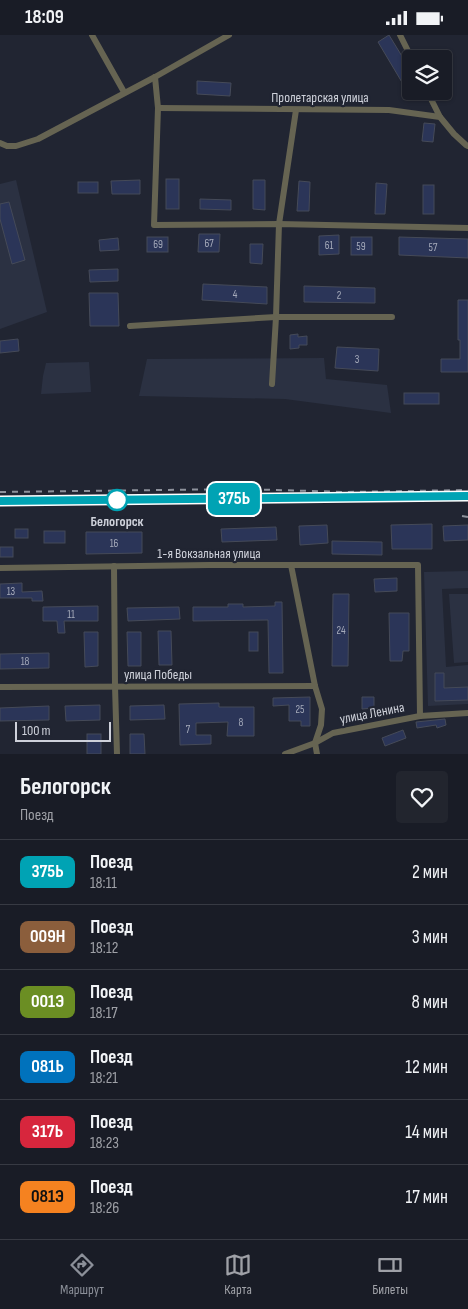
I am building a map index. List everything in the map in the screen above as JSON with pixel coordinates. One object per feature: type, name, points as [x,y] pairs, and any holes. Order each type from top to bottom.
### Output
[{"type":"street","points":[[92,35],[124,92]]},
{"type":"street","points":[[0,143],[7,147],[38,139],[229,35]]},
{"type":"street","points":[[400,35],[408,50]]},
{"type":"street","points":[[155,77],[158,108],[154,225],[279,224],[468,228]]},
{"type":"street","points":[[432,100],[440,117],[454,134],[468,146]]},
{"type":"street","name":"Пролетарская улица","points":[[158,108],[389,110],[440,117]]},
{"type":"street","points":[[272,384],[279,224],[296,110]]},
{"type":"street","points":[[130,326],[276,317],[392,317]]},
{"type":"street","points":[[290,565],[322,709],[321,725],[315,743],[317,754]]},
{"type":"street","name":"1-я Вокзальная улица","points":[[0,568],[418,565],[420,716]]},
{"type":"street","points":[[114,566],[117,754]]},
{"type":"street","name":"улица Победы","points":[[0,687],[316,686]]},
{"type":"street","name":"улица Ленина","points":[[284,754],[315,743],[333,733],[420,716],[468,713]]},
{"type":"shaded area","points":[[16,180],[47,312],[0,329],[0,184]]},
{"type":"shaded area","points":[[324,358],[326,379],[387,385],[391,413],[285,399],[139,396],[147,359]]},
{"type":"shaded area","points":[[89,362],[91,392],[41,394],[46,363]]},
{"type":"shaded area","points":[[468,571],[468,588],[442,589],[446,667],[468,665],[468,704],[428,706],[424,572]]},
{"type":"shaded area","points":[[449,594],[468,594],[468,662],[454,663]]},
{"type":"building","points":[[389,35],[402,56],[402,82],[378,42]]},
{"type":"building","points":[[197,81],[231,83],[230,96],[197,94]]},
{"type":"building","points":[[424,123],[435,124],[433,142],[422,141]]},
{"type":"building","points":[[166,179],[179,179],[179,209],[166,209]]},
{"type":"building","points":[[140,180],[140,194],[112,194],[111,181]]},
{"type":"building","points":[[253,180],[265,180],[265,210],[253,209]]},
{"type":"building","points":[[299,181],[310,182],[309,211],[297,211]]},
{"type":"building","points":[[78,182],[98,182],[98,193],[78,193]]},
{"type":"building","points":[[376,183],[387,184],[385,214],[375,214]]},
{"type":"building","points":[[423,185],[434,185],[434,214],[423,214]]},
{"type":"building","points":[[200,199],[231,200],[231,210],[200,209]]},
{"type":"building","points":[[9,202],[25,260],[12,264],[0,219],[0,204]]},
{"type":"building","points":[[199,234],[220,234],[219,252],[198,252]]},
{"type":"building","points":[[339,235],[339,254],[319,255],[319,236]]},
{"type":"building","points":[[147,237],[168,237],[168,252],[147,252]]},
{"type":"building","points":[[351,237],[372,237],[372,255],[351,255]]},
{"type":"building","points":[[399,237],[468,239],[468,258],[399,255]]},
{"type":"building","points":[[118,238],[119,250],[100,251],[99,240]]},
{"type":"building","points":[[250,244],[263,244],[262,264],[250,263]]},
{"type":"building","points":[[118,269],[118,281],[90,282],[89,270]]},
{"type":"building","points":[[203,284],[267,287],[267,304],[202,300]]},
{"type":"building","points":[[304,286],[375,288],[375,303],[304,302]]},
{"type":"building","points":[[89,293],[118,293],[119,326],[90,326]]},
{"type":"building","points":[[458,300],[468,300],[468,372],[441,372],[441,359],[460,359]]},
{"type":"building","points":[[298,334],[298,337],[307,336],[307,345],[299,345],[299,348],[290,349],[290,335]]},
{"type":"building","points":[[18,339],[19,351],[0,353],[0,341]]},
{"type":"building","points":[[337,347],[379,349],[378,371],[335,368]]},
{"type":"building","points":[[404,393],[439,393],[439,404],[404,404]]},
{"type":"building","points":[[432,524],[432,549],[392,549],[391,525]]},
{"type":"building","points":[[327,525],[328,543],[300,545],[299,526]]},
{"type":"building","points":[[468,525],[468,540],[444,541],[443,526]]},
{"type":"building","points":[[276,527],[277,540],[222,542],[221,529]]},
{"type":"building","points":[[15,529],[28,529],[28,538],[15,538]]},
{"type":"building","points":[[44,531],[65,531],[65,543],[44,543]]},
{"type":"building","name":"Белогорск","points":[[86,532],[142,532],[142,553],[86,554]]},
{"type":"building","points":[[332,541],[382,542],[382,555],[332,554]]},
{"type":"building","points":[[0,547],[13,547],[13,557],[0,557]]},
{"type":"building","points":[[397,578],[397,591],[375,592],[374,579]]},
{"type":"building","points":[[22,583],[22,592],[42,591],[43,601],[32,601],[32,598],[0,598],[0,584]]},
{"type":"building","points":[[333,594],[349,594],[348,666],[332,666]]},
{"type":"building","points":[[275,602],[282,602],[283,673],[269,673],[268,620],[193,621],[193,607],[228,607],[228,604],[243,604],[243,607],[275,606]]},
{"type":"building","points":[[98,606],[98,621],[64,621],[65,633],[58,633],[57,621],[43,621],[43,607]]},
{"type":"building","points":[[179,607],[180,619],[128,621],[127,608]]},
{"type":"building","points":[[389,613],[409,613],[409,651],[403,651],[402,661],[390,661]]},
{"type":"building","points":[[158,631],[171,631],[172,665],[159,665]]},
{"type":"building","points":[[84,632],[98,632],[98,666],[85,667]]},
{"type":"building","points":[[127,632],[141,632],[141,666],[128,666]]},
{"type":"building","points":[[249,632],[258,632],[258,651],[249,651]]},
{"type":"building","points":[[49,653],[49,668],[0,669],[0,654]]},
{"type":"building","points":[[435,673],[444,673],[444,688],[468,687],[468,700],[435,701]]},
{"type":"building","points":[[310,697],[310,726],[301,726],[301,721],[289,721],[289,705],[273,706],[273,698]]},
{"type":"building","points":[[362,697],[374,697],[374,708],[362,709]]},
{"type":"building","points":[[219,703],[219,707],[254,707],[254,736],[227,736],[228,722],[196,723],[196,735],[211,735],[211,744],[180,745],[179,704]]},
{"type":"building","points":[[100,705],[100,720],[66,721],[65,706]]},
{"type":"building","points":[[164,705],[165,719],[130,720],[130,706]]},
{"type":"building","points":[[49,706],[49,720],[0,721],[0,708]]},
{"type":"building","points":[[445,719],[446,725],[437,728],[436,725],[417,728],[416,722]]},
{"type":"building","points":[[403,730],[406,738],[385,746],[382,738]]},
{"type":"building","points":[[87,734],[101,734],[101,754],[87,754]]},
{"type":"building","points":[[130,734],[144,734],[145,754],[130,754]]},
{"type":"railway","points":[[0,492],[242,489],[346,492],[468,490]]},
{"type":"railway","points":[[0,501],[308,498]]},
{"type":"railway","points":[[462,516],[468,517]]},
{"type":"train","name":"375Ь","points":[[0,501],[468,496]]},
{"type":"place","name":"Белогорск","points":[[117,500]]}]
